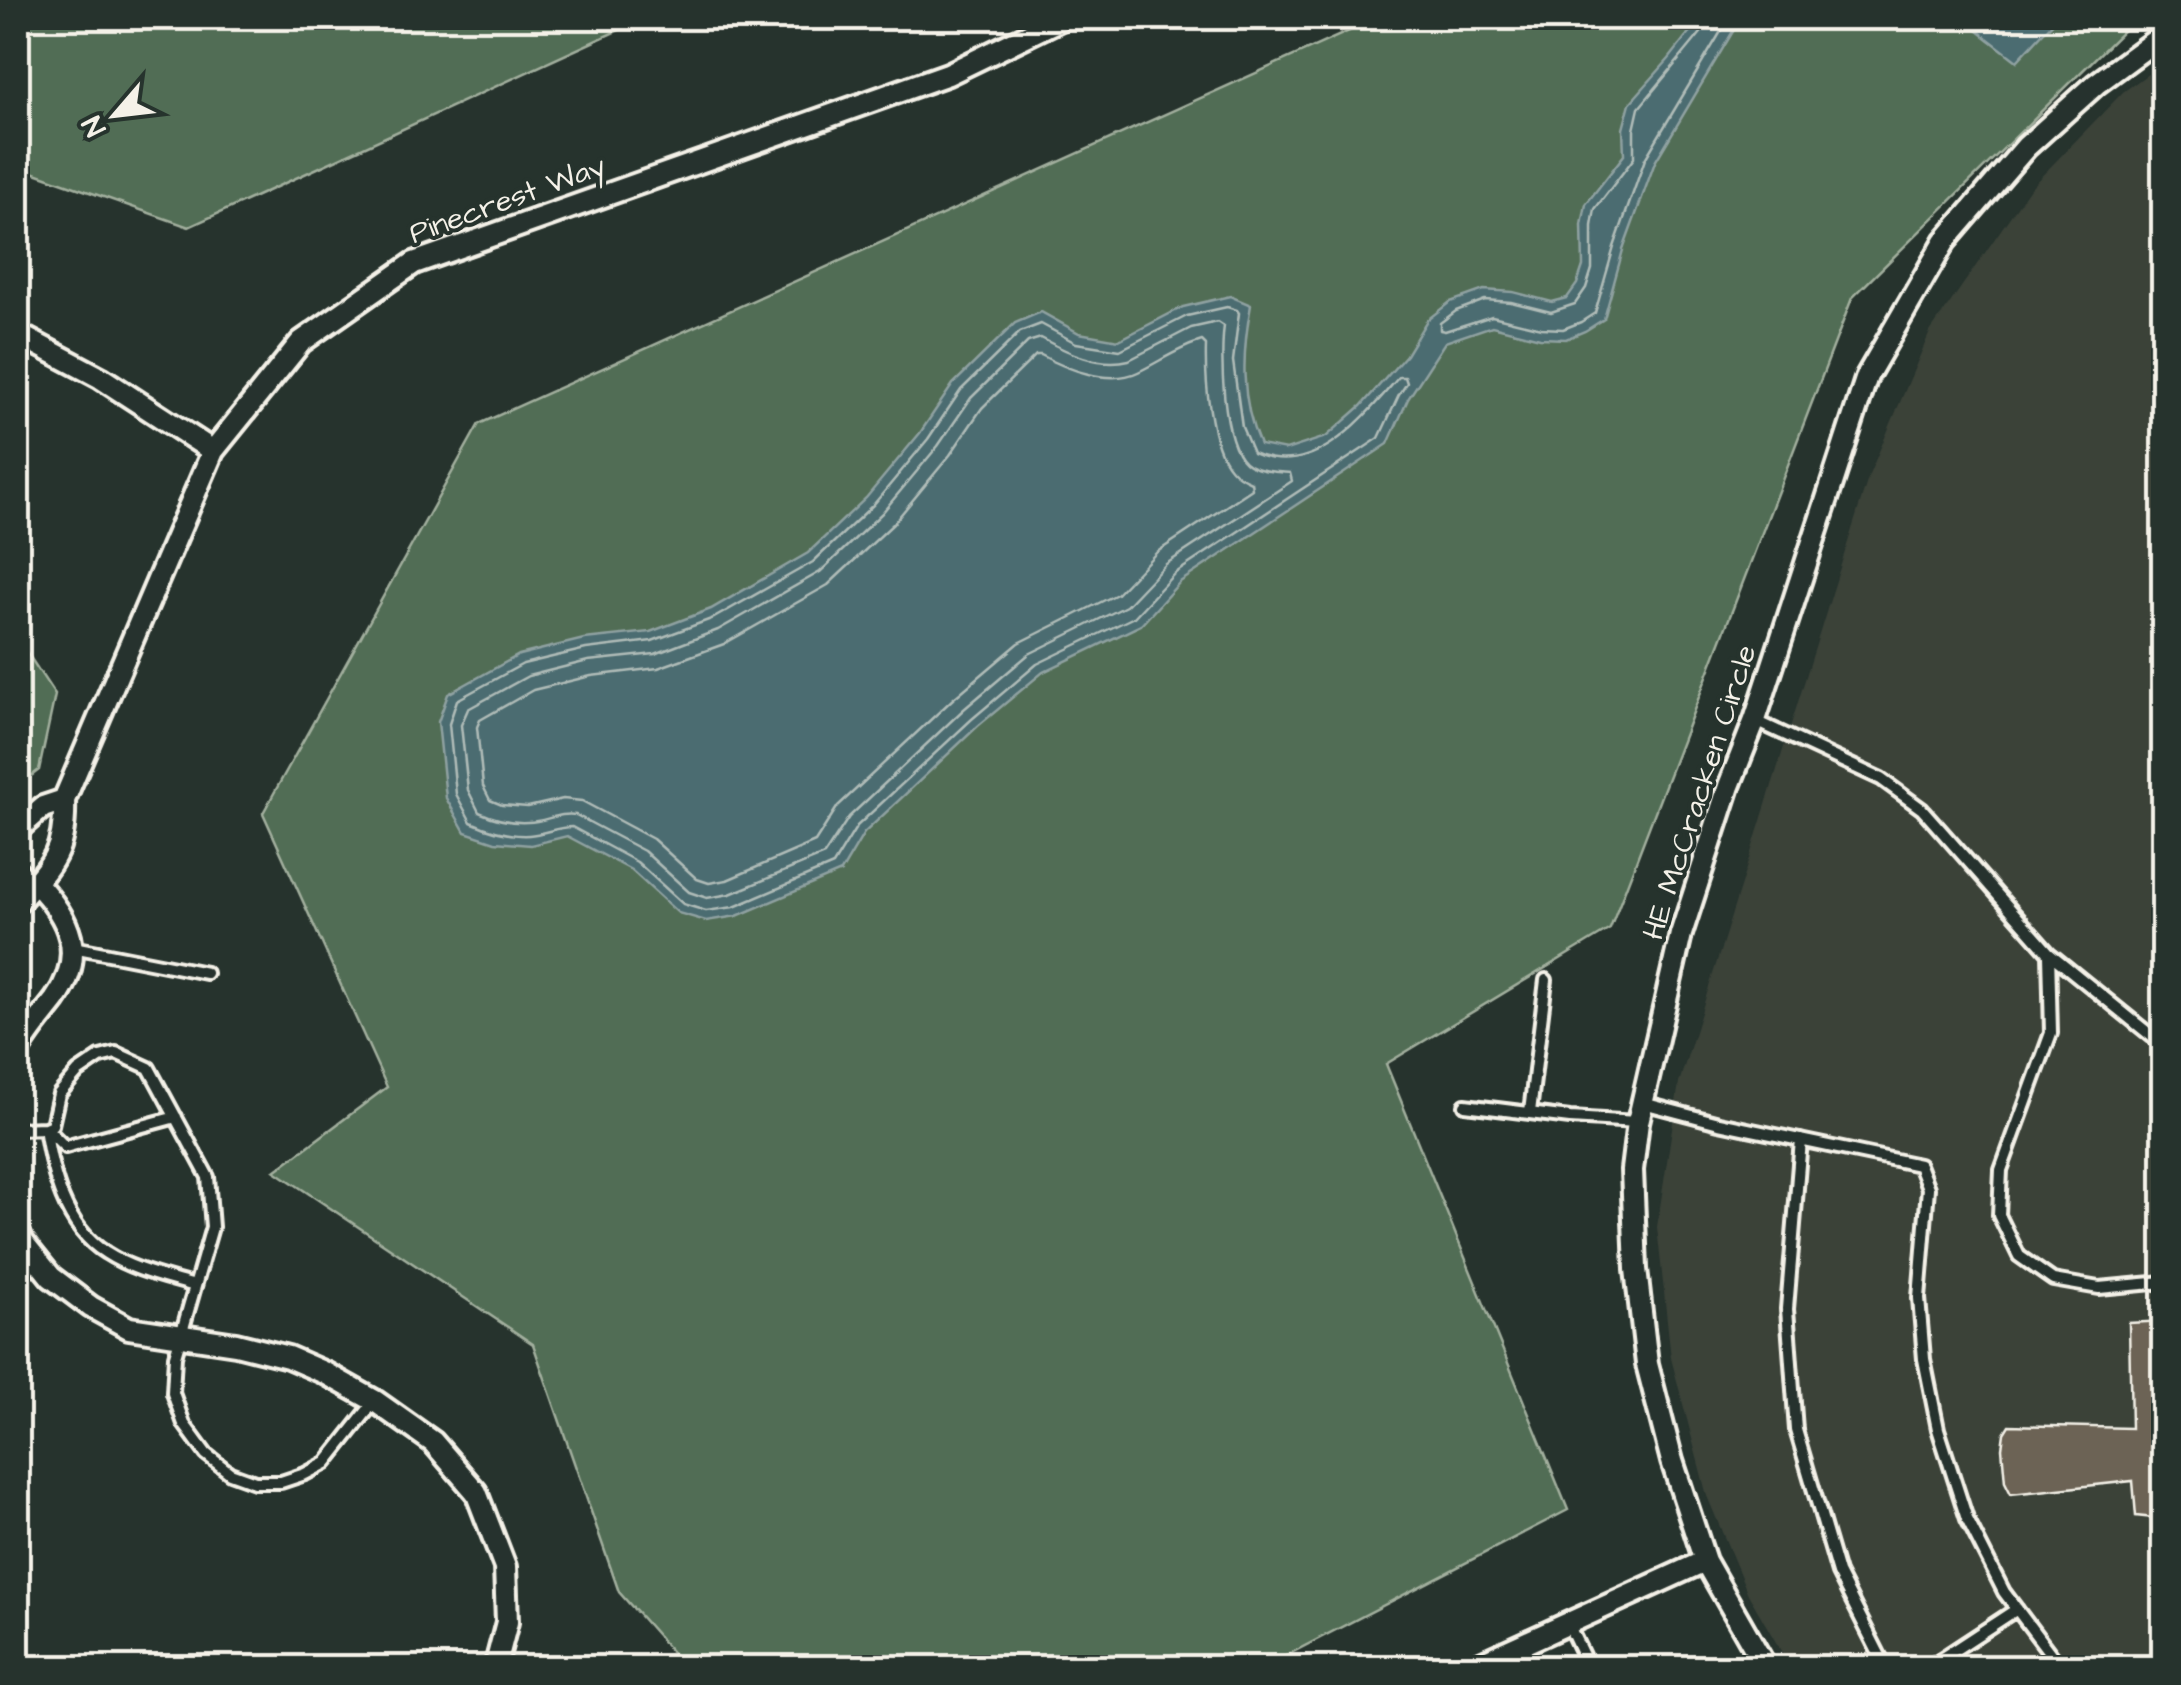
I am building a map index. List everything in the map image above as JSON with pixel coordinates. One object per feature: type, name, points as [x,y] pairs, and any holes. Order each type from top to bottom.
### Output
[{"type":"street","name":"Pinecrest Way","points":[[18,902],[55,858],[65,828],[64,800],[213,451],[301,342],[414,263],[948,74],[1063,18]]},
{"type":"street","name":"HE McCracken Circle","points":[[1766,1668],[1705,1561],[1672,1461],[1647,1364],[1636,1269],[1632,1170],[1640,1113],[1681,934],[1867,376],[1946,241],[2026,148],[2096,84],[2164,34]]},
{"type":"street","points":[[18,334],[101,378],[213,451]]},
{"type":"street","points":[[18,828],[43,807],[64,800]]},
{"type":"street","points":[[18,1050],[57,997],[68,974],[73,947],[70,928],[53,900],[35,882]]},
{"type":"street","points":[[18,1230],[22,1241],[51,1277],[91,1307],[129,1328],[236,1344],[288,1357],[375,1401],[434,1442],[476,1492],[505,1567],[507,1622],[495,1668]]},
{"type":"street","points":[[1470,1668],[1705,1561]]},
{"type":"lane","points":[[1755,720],[1881,778],[1922,809],[2049,953],[2164,1046]]},
{"type":"lane","points":[[18,866],[35,882]]},
{"type":"lane","points":[[73,947],[206,973]]},
{"type":"lane","points":[[2049,953],[2050,1033],[2001,1170],[1999,1215],[2019,1256],[2053,1280],[2099,1288],[2164,1282]]},
{"type":"lane","points":[[1530,1112],[1546,980]]},
{"type":"lane","points":[[18,1129],[52,1125],[59,1094],[78,1072],[100,1057],[116,1053],[149,1068],[208,1177],[212,1227],[175,1356],[173,1393],[184,1424],[206,1454],[230,1473],[255,1482],[281,1482],[305,1474],[326,1462],[375,1401]]},
{"type":"lane","points":[[1466,1104],[1570,1118],[1640,1113],[1718,1123],[1919,1165],[1928,1188],[1919,1298],[1924,1359],[1938,1429],[1966,1519],[2004,1592],[2061,1668]]},
{"type":"lane","points":[[45,1128],[65,1147],[176,1117]]},
{"type":"lane","points":[[45,1128],[52,1172],[71,1215],[86,1237],[105,1253],[137,1268],[195,1286]]},
{"type":"lane","points":[[1801,1140],[1787,1309],[1796,1430],[1838,1573],[1886,1668]]},
{"type":"lane","points":[[1927,1668],[2017,1608]]},
{"type":"lane","points":[[1568,1623],[1589,1668]]},
{"type":"shaded area","points":[[2163,63],[2163,1667],[1791,1668],[1748,1594],[1707,1496],[1671,1358],[1657,1227],[1679,1083],[1869,475],[1930,332],[2030,188],[2123,92]]},
{"type":"green space","points":[[18,18],[645,18],[189,227],[18,167]]},
{"type":"green space","points":[[1378,18],[2136,18],[1852,298],[1610,929],[1386,1064],[1568,1510],[1264,1667],[685,1667],[619,1592],[533,1344],[275,1171],[387,1087],[263,813],[479,424]]},
{"type":"green space","points":[[18,639],[55,695],[39,770],[18,786]]},
{"type":"water","points":[[1701,18],[1741,18],[1655,162],[1623,250],[1604,319],[1566,339],[1540,338],[1492,326],[1445,342],[1408,399],[1388,444],[1180,582],[1141,625],[1043,672],[978,726],[864,833],[841,872],[737,916],[706,921],[678,913],[631,870],[567,836],[531,845],[495,842],[465,832],[446,798],[438,722],[448,694],[519,655],[584,639],[650,632],[711,609],[808,553],[866,498],[920,433],[953,384],[1015,323],[1041,312],[1079,333],[1119,340],[1183,307],[1230,296],[1251,305],[1245,359],[1249,411],[1260,445],[1286,450],[1326,437],[1361,406],[1406,355],[1427,320],[1450,302],[1484,290],[1513,292],[1552,302],[1567,298],[1583,266],[1586,204],[1624,155],[1623,129],[1630,103]]},
{"type":"water","points":[[1955,18],[2057,18],[2017,61],[1969,24]]},
{"type":"building","points":[[2164,1321],[2164,1519],[2136,1516],[2133,1481],[2011,1494],[2005,1482],[2002,1448],[2009,1425],[2131,1428],[2129,1323]]}]
